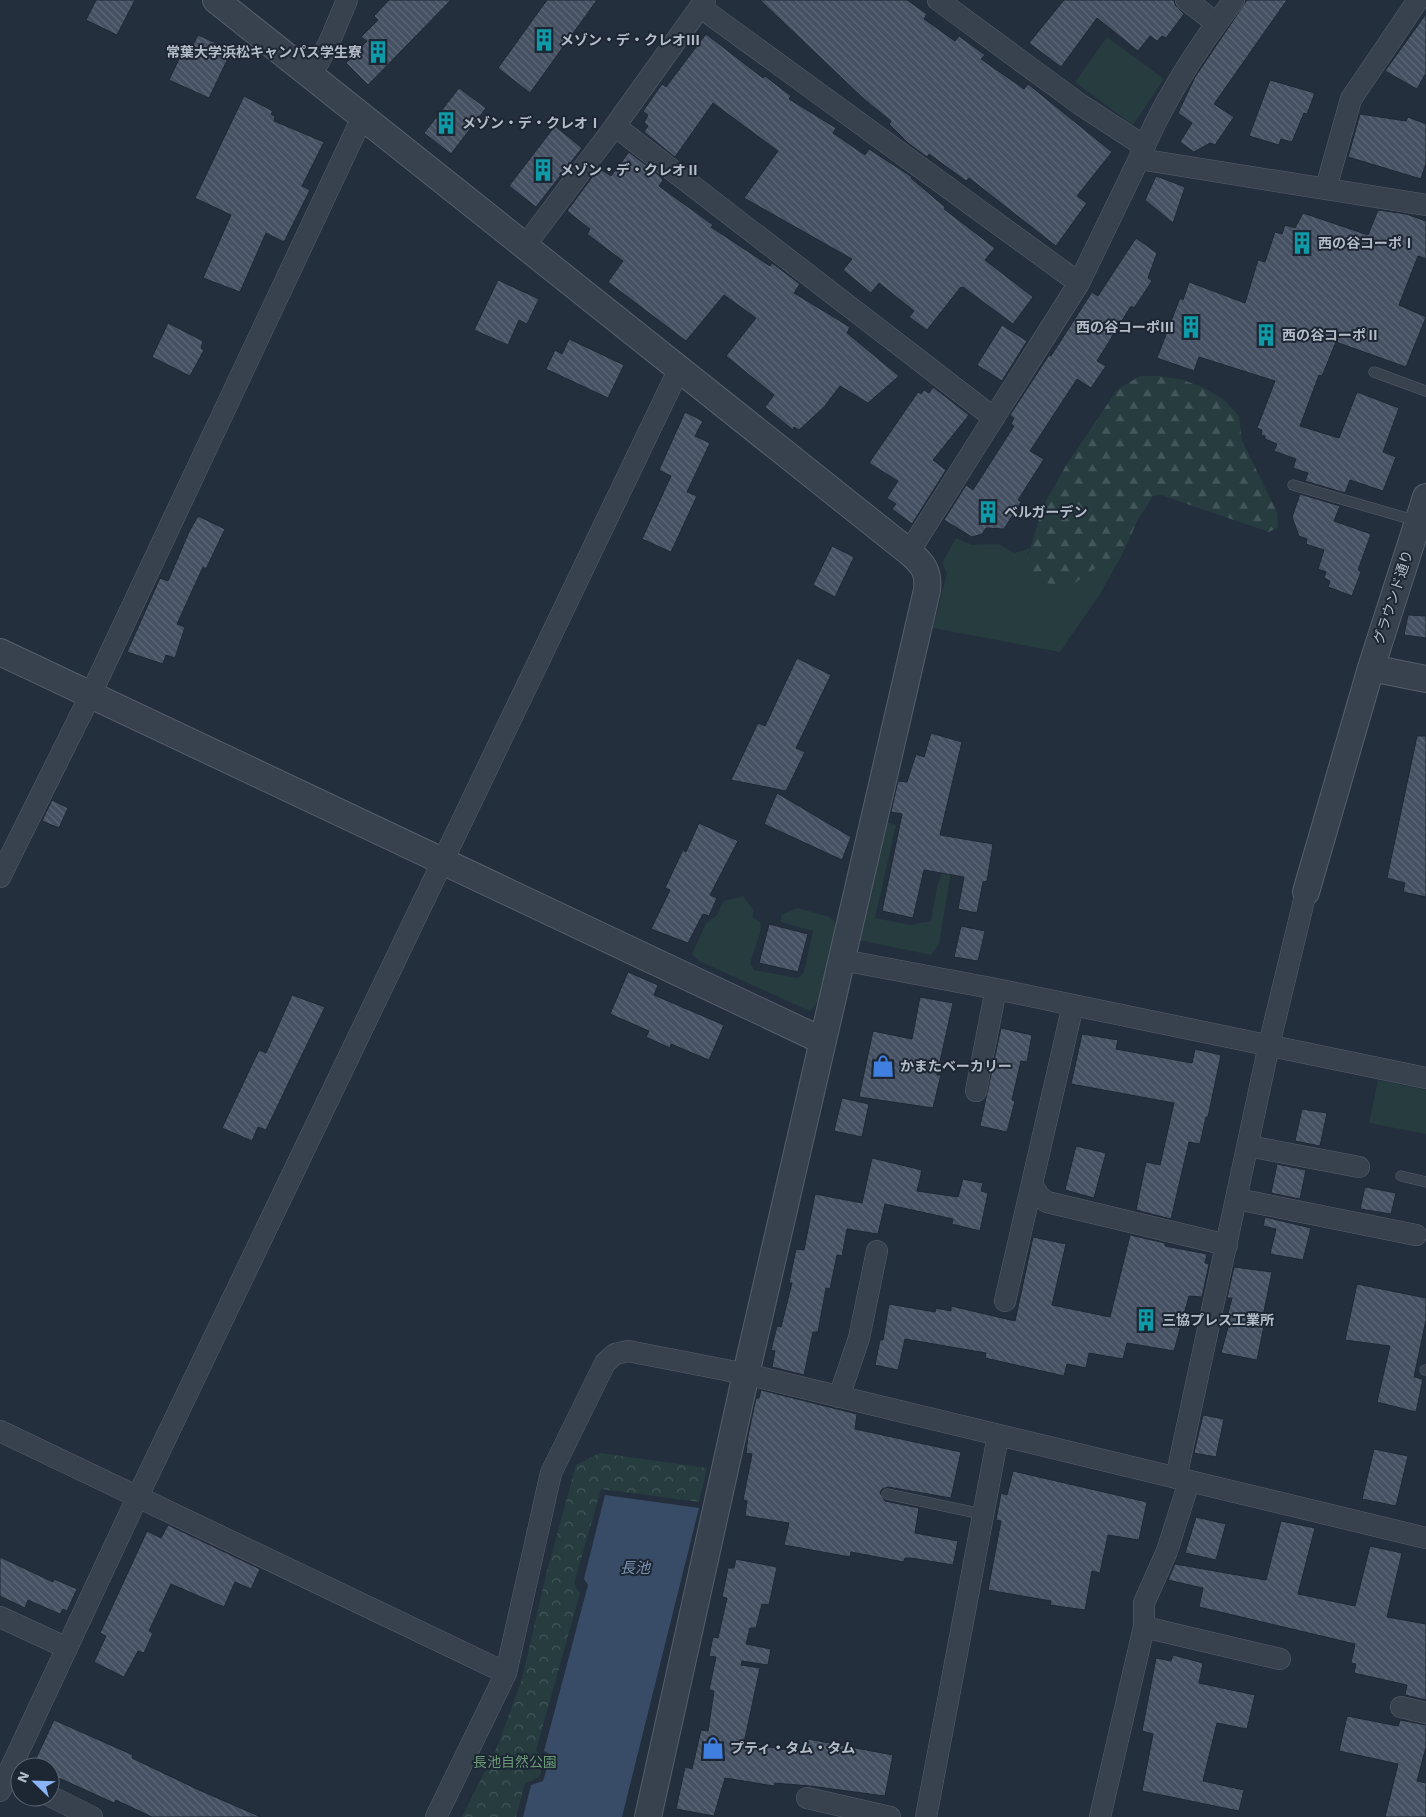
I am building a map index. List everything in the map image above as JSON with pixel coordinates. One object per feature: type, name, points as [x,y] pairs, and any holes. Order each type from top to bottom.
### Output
[{"type":"street","points":[[216,0],[909,552],[926,569],[928,576],[927,590],[746,1374],[648,1817]]},
{"type":"street","points":[[312,76],[348,0]]},
{"type":"street","points":[[938,0],[1081,105],[1141,152],[1326,188],[1426,205]]},
{"type":"street","points":[[1186,0],[1216,24]]},
{"type":"street","points":[[909,552],[1079,283],[1141,152],[1173,91],[1216,24],[1234,0]]},
{"type":"street","points":[[1326,188],[1351,98],[1418,0]]},
{"type":"street","points":[[524,247],[615,126],[702,4],[1079,283]]},
{"type":"street","points":[[0,877],[90,696],[362,118]]},
{"type":"street","points":[[615,126],[994,418]]},
{"type":"street","points":[[9,1782],[67,1648],[137,1498],[679,369]]},
{"type":"street","name":"グラウンド通り","points":[[1306,892],[1371,668],[1426,496]]},
{"type":"street","points":[[0,652],[823,1041]]},
{"type":"street","points":[[1371,668],[1426,679]]},
{"type":"street","points":[[1100,1817],[1144,1627],[1144,1603],[1167,1551],[1183,1480],[1227,1244],[1270,1045],[1306,892]]},
{"type":"street","points":[[842,960],[996,989],[1426,1078]]},
{"type":"street","points":[[976,1091],[996,989]]},
{"type":"street","points":[[1005,1301],[1073,1005]]},
{"type":"street","points":[[1248,1146],[1359,1167]]},
{"type":"street","points":[[1032,1184],[1039,1196],[1047,1202],[1227,1244]]},
{"type":"street","points":[[1237,1199],[1416,1236]]},
{"type":"street","points":[[839,1397],[859,1338],[877,1250]]},
{"type":"street","points":[[436,1817],[506,1674],[551,1473],[605,1363],[615,1354],[628,1351],[746,1374],[1426,1538]]},
{"type":"street","points":[[0,1431],[506,1674]]},
{"type":"street","points":[[926,1817],[998,1436]]},
{"type":"street","points":[[0,1617],[67,1648]]},
{"type":"street","points":[[1144,1627],[1280,1659]]},
{"type":"street","points":[[1401,1707],[1426,1713]]},
{"type":"street","points":[[807,1798],[890,1817]]},
{"type":"street","points":[[60,1801],[92,1817]]},
{"type":"lane","points":[[1374,372],[1426,391]]},
{"type":"lane","points":[[1293,485],[1417,522]]},
{"type":"lane","points":[[1402,1176],[1426,1182]]},
{"type":"lane","points":[[887,1494],[982,1514]]},
{"type":"green space","points":[[1107,37],[1164,79],[1133,125],[1075,82]]},
{"type":"green space","points":[[1140,376],[1159,376],[1183,380],[1204,388],[1224,400],[1239,416],[1242,441],[1277,512],[1278,527],[1269,532],[1161,495],[1153,496],[1137,521],[1123,553],[1097,567],[1071,586],[1054,586],[1034,577],[1027,559],[1043,506],[1067,464],[1117,390]]},
{"type":"green space","points":[[956,538],[972,545],[998,544],[1015,553],[1030,548],[1027,559],[1097,567],[1123,553],[1100,594],[1060,652],[933,628],[947,573],[942,563]]},
{"type":"green space","points":[[886,822],[896,825],[875,918],[910,925],[931,921],[937,887],[943,870],[951,873],[939,944],[931,955],[859,940]]},
{"type":"green space","points":[[743,896],[753,910],[753,918],[760,922],[761,930],[750,963],[754,970],[798,978],[804,972],[813,931],[781,922],[781,915],[798,908],[829,917],[834,921],[835,927],[820,999],[810,1011],[699,961],[692,954],[706,923],[717,915],[724,901]]},
{"type":"green space","points":[[1378,1080],[1426,1090],[1426,1134],[1369,1123]]},
{"type":"green space","name":"長池自然公園","points":[[600,1453],[707,1468],[699,1502],[601,1489],[574,1584],[580,1593],[536,1750],[544,1759],[539,1777],[525,1783],[516,1817],[462,1817],[498,1745],[522,1679],[546,1575],[576,1465]]},
{"type":"water","name":"長池","points":[[605,1495],[699,1508],[622,1817],[523,1817],[531,1785],[543,1781],[551,1755],[544,1751],[588,1585],[584,1579]]},
{"type":"building","points":[[96,0],[135,0],[117,35],[86,20]]},
{"type":"building","name":"常葉大学浜松キャンパス学生寮","points":[[389,0],[451,0],[368,85],[346,63],[367,41],[361,37],[378,20],[374,16]]},
{"type":"building","name":"メゾン・デ・クレオⅢ","points":[[547,0],[597,0],[530,93],[498,68]]},
{"type":"building","points":[[760,0],[907,0],[927,14],[924,19],[955,41],[959,36],[985,55],[981,59],[1024,89],[1028,84],[1112,152],[1077,196],[1087,203],[1056,246],[969,178],[966,181],[929,154],[927,157],[908,143],[889,124],[891,121],[864,99]]},
{"type":"building","points":[[1064,0],[1174,0],[1175,5],[1184,14],[1166,38],[1162,36],[1157,41],[1150,36],[1138,51],[1097,18],[1061,67],[1029,43]]},
{"type":"building","points":[[1247,0],[1287,0],[1214,104],[1234,117],[1215,145],[1210,143],[1194,152],[1180,142],[1192,123],[1178,113],[1195,77]]},
{"type":"building","points":[[1426,14],[1426,73],[1417,89],[1385,71]]},
{"type":"building","points":[[706,34],[763,78],[765,76],[791,96],[789,99],[836,128],[833,133],[865,155],[869,149],[912,177],[945,207],[944,209],[995,248],[985,260],[1033,297],[1013,324],[963,287],[960,288],[927,330],[909,317],[914,311],[879,283],[871,293],[843,270],[852,259],[744,198],[778,151],[713,103],[675,157],[644,132],[648,126],[644,123],[648,115],[643,111],[662,84],[666,87]]},
{"type":"building","points":[[198,35],[232,50],[209,98],[169,80],[187,42],[193,45]]},
{"type":"building","points":[[1270,80],[1315,93],[1307,114],[1304,113],[1292,142],[1281,139],[1279,145],[1249,136]]},
{"type":"building","name":"メゾン・デ・クレオⅠ","points":[[459,88],[486,108],[451,154],[424,133]]},
{"type":"building","points":[[244,96],[273,111],[271,114],[275,117],[274,121],[324,142],[302,186],[310,190],[284,242],[266,233],[240,292],[203,278],[231,215],[195,198]]},
{"type":"building","points":[[1360,114],[1406,121],[1408,117],[1426,124],[1426,163],[1421,179],[1348,157]]},
{"type":"building","name":"メゾン・デ・クレオⅡ","points":[[555,126],[582,148],[536,207],[509,186]]},
{"type":"building","points":[[629,152],[661,177],[663,180],[659,186],[713,225],[711,227],[770,266],[772,263],[800,284],[794,293],[850,327],[847,333],[899,376],[868,403],[840,386],[824,407],[799,430],[794,427],[793,430],[765,407],[774,395],[726,356],[756,318],[724,295],[686,341],[608,282],[623,261],[587,234],[590,229],[567,211],[599,168],[611,176]]},
{"type":"building","points":[[1156,176],[1185,187],[1173,223],[1145,200]]},
{"type":"building","points":[[1378,210],[1406,214],[1426,221],[1426,259],[1418,256],[1399,305],[1426,317],[1406,367],[1336,342],[1322,376],[1319,375],[1300,426],[1339,438],[1357,392],[1399,408],[1383,452],[1396,457],[1383,491],[1350,480],[1345,493],[1305,481],[1308,473],[1293,468],[1296,459],[1274,451],[1277,444],[1265,439],[1265,436],[1261,435],[1262,430],[1257,428],[1275,381],[1199,357],[1194,371],[1157,358],[1180,298],[1183,300],[1189,282],[1245,303],[1258,260],[1265,262],[1275,232],[1282,234],[1285,225],[1295,228],[1303,213],[1368,235]]},
{"type":"building","points":[[1136,238],[1157,253],[1148,278],[1152,281],[1134,308],[1131,306],[1097,361],[1106,366],[1091,388],[1077,379],[1030,451],[1044,459],[1018,500],[1021,502],[1004,529],[986,528],[982,534],[972,537],[944,520],[966,485],[973,490],[1014,426],[1011,424],[1014,418],[1010,415],[1092,292],[1098,296]]},
{"type":"building","points":[[498,280],[539,299],[527,324],[519,320],[508,345],[474,330]]},
{"type":"building","points":[[168,323],[203,341],[201,348],[204,350],[190,376],[152,357]]},
{"type":"building","points":[[1002,325],[1027,341],[1002,381],[977,365]]},
{"type":"building","points":[[569,339],[624,365],[608,398],[546,369],[555,350],[562,354]]},
{"type":"building","points":[[933,387],[969,415],[933,460],[946,470],[912,524],[892,509],[896,504],[887,498],[898,481],[869,463],[918,392],[921,394],[924,390],[929,393]]},
{"type":"building","points":[[685,412],[703,421],[695,436],[710,443],[687,492],[697,496],[671,552],[642,539],[671,476],[659,470]]},
{"type":"building","points":[[1300,494],[1340,506],[1334,521],[1371,534],[1358,570],[1361,572],[1352,596],[1328,587],[1330,581],[1324,578],[1326,572],[1318,569],[1324,550],[1306,544],[1307,539],[1299,536],[1292,517]]},
{"type":"building","points":[[198,516],[225,529],[206,569],[203,567],[177,624],[185,627],[175,658],[166,655],[163,664],[127,652],[160,578],[168,581]]},
{"type":"building","points":[[832,546],[854,557],[835,597],[813,585]]},
{"type":"building","points":[[1408,615],[1426,616],[1426,638],[1404,635]]},
{"type":"building","points":[[797,658],[831,675],[796,748],[805,752],[786,791],[731,780],[758,723],[765,726]]},
{"type":"building","points":[[931,733],[962,742],[940,835],[993,844],[987,881],[983,882],[977,913],[958,909],[964,877],[924,870],[913,918],[882,911],[902,814],[891,812],[898,781],[907,782],[916,754],[924,757]]},
{"type":"building","points":[[1417,736],[1426,736],[1426,897],[1403,892],[1405,883],[1387,878]]},
{"type":"building","points":[[777,793],[851,837],[842,860],[764,824]]},
{"type":"building","points":[[52,800],[68,808],[59,828],[42,821]]},
{"type":"building","points":[[699,823],[738,841],[710,895],[717,898],[709,916],[703,914],[688,943],[651,929],[670,890],[665,888],[683,850],[686,852]]},
{"type":"building","points":[[769,924],[808,934],[798,972],[759,963]]},
{"type":"building","points":[[961,926],[985,931],[978,961],[954,957]]},
{"type":"building","points":[[628,972],[658,985],[654,995],[724,1025],[709,1060],[671,1044],[670,1048],[646,1037],[649,1031],[610,1014]]},
{"type":"building","points":[[292,995],[325,1007],[266,1130],[258,1127],[252,1141],[222,1128],[259,1050],[266,1053]]},
{"type":"building","points":[[920,997],[953,1003],[937,1075],[941,1075],[933,1108],[859,1097],[873,1031],[912,1039]]},
{"type":"building","points":[[1001,1028],[1032,1035],[1027,1062],[1021,1061],[1012,1100],[1015,1101],[1007,1132],[980,1126]]},
{"type":"building","points":[[1082,1034],[1118,1040],[1116,1049],[1192,1063],[1195,1049],[1221,1055],[1208,1117],[1206,1117],[1200,1144],[1189,1142],[1171,1219],[1136,1210],[1146,1162],[1160,1165],[1174,1103],[1071,1084]]},
{"type":"building","points":[[842,1098],[869,1104],[862,1137],[834,1131]]},
{"type":"building","points":[[1302,1109],[1327,1113],[1320,1146],[1295,1141]]},
{"type":"building","points":[[1076,1146],[1106,1153],[1094,1198],[1065,1190]]},
{"type":"building","points":[[872,1158],[922,1170],[917,1191],[958,1197],[963,1179],[983,1183],[981,1191],[988,1193],[980,1231],[952,1224],[953,1219],[885,1204],[878,1234],[847,1229],[842,1256],[837,1255],[830,1289],[826,1288],[818,1332],[813,1332],[804,1375],[772,1367],[775,1351],[771,1350],[777,1326],[781,1327],[792,1283],[789,1283],[796,1249],[804,1250],[815,1194],[862,1203]]},
{"type":"building","points":[[1277,1164],[1306,1170],[1300,1199],[1271,1193]]},
{"type":"building","points":[[1365,1187],[1396,1193],[1391,1214],[1360,1209]]},
{"type":"building","points":[[1265,1217],[1311,1228],[1303,1260],[1270,1254],[1276,1229],[1263,1226]]},
{"type":"building","points":[[1130,1235],[1165,1243],[1165,1246],[1207,1254],[1205,1263],[1209,1264],[1202,1297],[1189,1296],[1174,1351],[1127,1343],[1123,1359],[1089,1353],[1086,1368],[1067,1364],[1064,1376],[985,1358],[986,1353],[905,1339],[898,1370],[875,1365],[880,1340],[883,1340],[889,1304],[935,1312],[936,1308],[951,1311],[951,1306],[1015,1321],[1033,1237],[1066,1244],[1052,1305],[1110,1317]]},
{"type":"building","points":[[1234,1267],[1272,1272],[1257,1360],[1221,1353],[1230,1320],[1226,1320],[1232,1298],[1227,1298]]},
{"type":"building","points":[[1357,1284],[1426,1298],[1426,1320],[1414,1377],[1423,1379],[1416,1412],[1377,1402],[1390,1346],[1345,1340]]},
{"type":"building","points":[[761,1390],[857,1414],[855,1429],[961,1452],[951,1498],[888,1487],[882,1489],[880,1493],[885,1501],[919,1508],[915,1533],[958,1541],[953,1565],[911,1558],[905,1558],[904,1562],[851,1552],[850,1557],[784,1545],[789,1523],[745,1516],[747,1501],[743,1500],[752,1454],[746,1453],[748,1436],[756,1398],[759,1398]]},
{"type":"building","points":[[1203,1415],[1224,1419],[1216,1457],[1194,1453]]},
{"type":"building","points":[[1374,1449],[1408,1456],[1396,1506],[1362,1499]]},
{"type":"building","points":[[1013,1471],[1147,1502],[1139,1540],[1108,1535],[1100,1573],[1092,1571],[1085,1610],[1050,1605],[1051,1601],[988,1590],[1001,1521],[996,1520],[1001,1493],[1007,1495]]},
{"type":"building","points":[[1196,1517],[1226,1524],[1216,1560],[1185,1553]]},
{"type":"building","points":[[1281,1521],[1315,1528],[1298,1594],[1355,1606],[1370,1546],[1402,1553],[1387,1617],[1426,1624],[1426,1700],[1405,1695],[1407,1685],[1354,1673],[1356,1664],[1351,1663],[1355,1644],[1199,1607],[1203,1588],[1168,1580],[1175,1564],[1266,1580]]},
{"type":"building","points":[[168,1525],[260,1569],[251,1589],[235,1582],[224,1607],[171,1584],[149,1631],[153,1633],[144,1653],[138,1651],[124,1677],[94,1662],[106,1636],[100,1633],[147,1531],[161,1538]]},
{"type":"building","points":[[0,1557],[53,1582],[54,1579],[77,1589],[67,1611],[63,1609],[60,1614],[28,1600],[25,1608],[0,1596]]},
{"type":"building","points":[[736,1559],[777,1567],[769,1605],[762,1604],[756,1628],[750,1628],[746,1644],[771,1649],[768,1665],[742,1661],[741,1665],[760,1668],[744,1743],[806,1753],[808,1739],[893,1755],[885,1796],[810,1786],[775,1783],[774,1786],[725,1778],[714,1816],[676,1809],[685,1767],[692,1769],[701,1730],[708,1731],[714,1691],[709,1690],[716,1657],[709,1656],[713,1637],[718,1638],[727,1598],[722,1597],[728,1568],[734,1568]]},
{"type":"building","points":[[1173,1655],[1203,1663],[1199,1683],[1255,1695],[1247,1729],[1217,1723],[1203,1781],[1244,1790],[1239,1811],[1142,1791],[1153,1734],[1142,1731],[1156,1658],[1171,1661]]},
{"type":"building","points":[[1347,1716],[1398,1726],[1400,1720],[1426,1725],[1426,1747],[1417,1781],[1426,1783],[1426,1817],[1385,1817],[1398,1764],[1339,1751]]},
{"type":"building","points":[[54,1720],[133,1755],[132,1758],[199,1790],[261,1817],[152,1817],[116,1800],[114,1803],[60,1779],[60,1757],[37,1757]]},
{"type":"place","name":"メゾン・デ・クレオⅢ","points":[[544,40]]},
{"type":"place","name":"常葉大学浜松キャンパス学生寮","points":[[378,52]]},
{"type":"place","name":"メゾン・デ・クレオⅠ","points":[[446,123]]},
{"type":"place","name":"メゾン・デ・クレオⅡ","points":[[543,170]]},
{"type":"place","name":"西の谷コーポⅠ","points":[[1302,243]]},
{"type":"place","name":"西の谷コーポⅢ","points":[[1191,327]]},
{"type":"place","name":"西の谷コーポⅡ","points":[[1266,335]]},
{"type":"place","name":"ベルガーデン","points":[[988,512]]},
{"type":"place","name":"かまたベーカリー","points":[[883,1066]]},
{"type":"place","name":"三協プレス工業所","points":[[1146,1320]]},
{"type":"place","name":"プティ・タム・タム","points":[[713,1748]]}]
